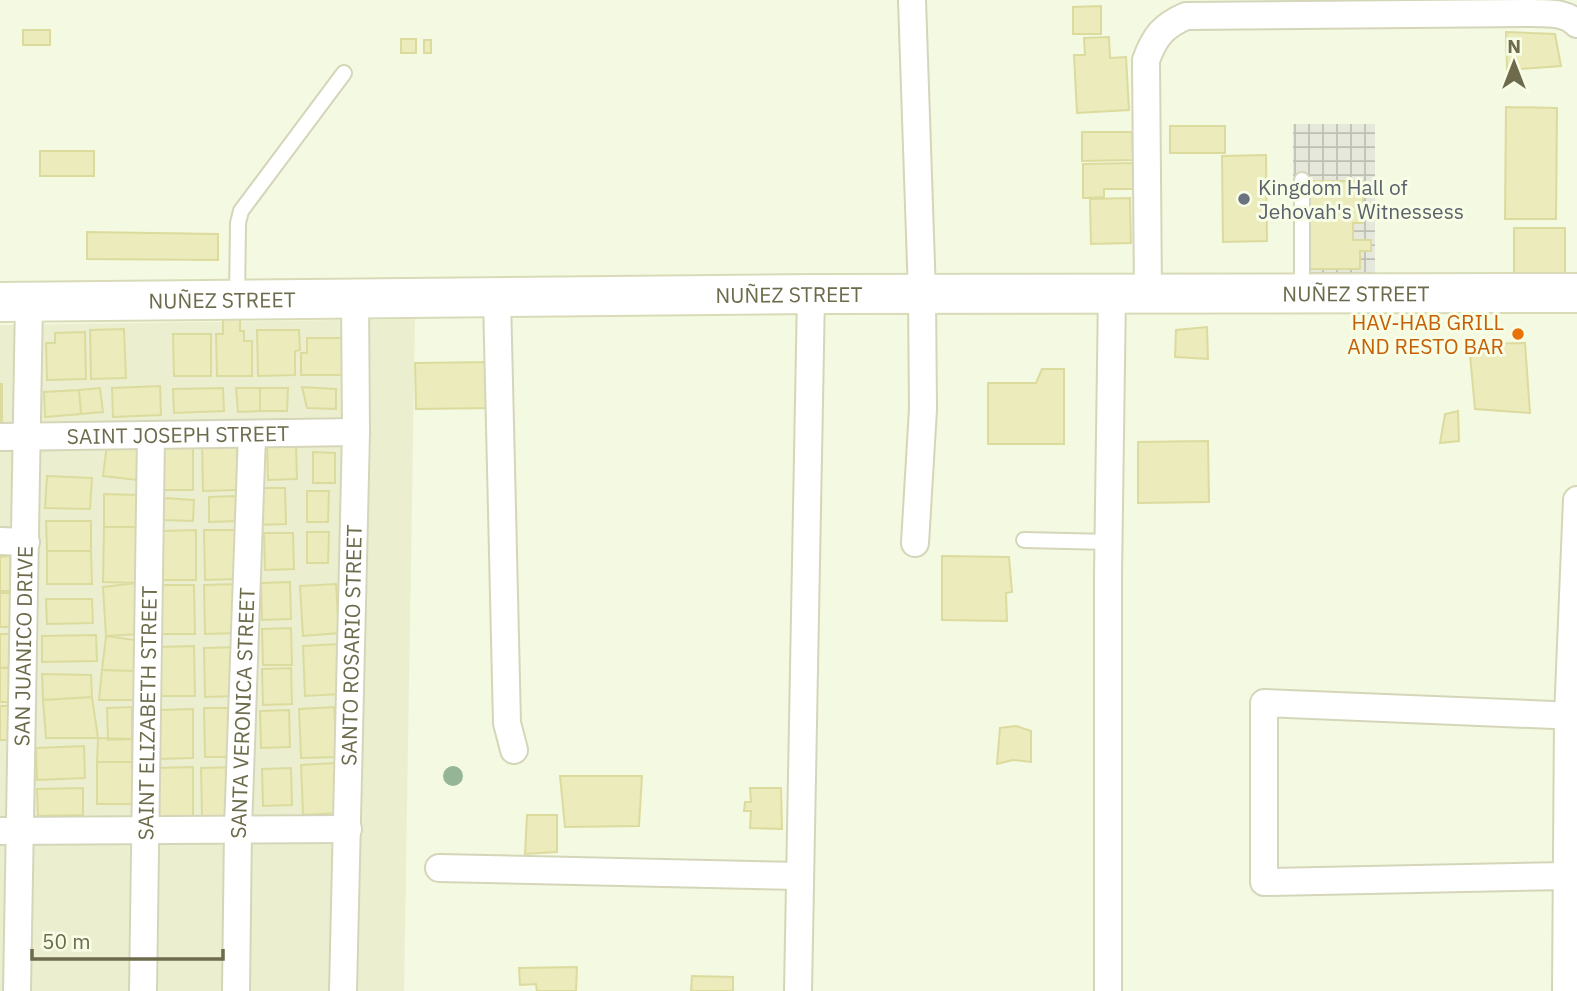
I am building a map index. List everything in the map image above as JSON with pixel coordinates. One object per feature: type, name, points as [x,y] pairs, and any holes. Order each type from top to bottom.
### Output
[{"type":"street","points":[[912,0],[923,409],[915,544]]},
{"type":"street","points":[[1108,991],[1110,542],[1146,60],[1151,46],[1167,25],[1186,16],[1313,8],[1531,6],[1571,18],[1577,24]]},
{"type":"street","name":"NUÑEZ STREET","points":[[15,302],[811,294],[1577,293]]},
{"type":"street","points":[[798,991],[811,294]]},
{"type":"street","points":[[497,298],[507,723],[514,750]]},
{"type":"street","name":"SANTO ROSARIO STREET","points":[[343,991],[356,432],[355,299]]},
{"type":"street","name":"SAN JUANICO DRIVE","points":[[15,302],[28,437],[13,542],[10,831],[17,991]]},
{"type":"street","name":"SAINT JOSEPH STREET","points":[[0,437],[356,432]]},
{"type":"street","name":"SANTA VERONICA STREET","points":[[236,991],[252,434]]},
{"type":"street","name":"SAINT ELIZABETH STREET","points":[[143,991],[151,435]]},
{"type":"street","points":[[1566,991],[1572,915],[1567,876],[1577,500]]},
{"type":"street","points":[[1567,876],[1264,882],[1264,703],[1572,717]]},
{"type":"street","points":[[10,831],[348,829]]},
{"type":"street","points":[[439,868],[800,876]]},
{"type":"lane","points":[[237,300],[238,223],[241,211],[344,73]]},
{"type":"lane","points":[[1303,180],[1303,293]]},
{"type":"lane","points":[[1024,540],[1110,542]]},
{"type":"shaded area","points":[[1293,124],[1375,124],[1375,277],[1293,277]]},
{"type":"shaded area","points":[[415,319],[404,991],[0,991],[0,325]]},
{"type":"building","points":[[1101,6],[1101,34],[1073,34],[1073,7]]},
{"type":"building","points":[[23,30],[50,30],[50,45],[23,45]]},
{"type":"building","points":[[1506,32],[1555,34],[1561,66],[1507,70]]},
{"type":"building","points":[[1109,37],[1110,58],[1126,57],[1129,110],[1077,113],[1074,55],[1085,55],[1084,38]]},
{"type":"building","points":[[401,39],[416,39],[416,53],[401,53]]},
{"type":"building","points":[[424,40],[431,40],[431,53],[424,53]]},
{"type":"building","points":[[1506,107],[1557,108],[1556,219],[1505,219]]},
{"type":"building","points":[[1170,126],[1225,126],[1225,153],[1170,153]]},
{"type":"building","points":[[1082,132],[1132,132],[1133,160],[1082,161]]},
{"type":"building","points":[[40,151],[94,151],[94,176],[40,176]]},
{"type":"building","name":"Kingdom Hall of Jehovah's Witnessess","points":[[1266,155],[1267,241],[1223,242],[1222,156]]},
{"type":"building","points":[[1135,163],[1136,189],[1104,189],[1104,197],[1083,198],[1083,164]]},
{"type":"building","points":[[1307,181],[1363,181],[1363,223],[1353,223],[1353,240],[1371,240],[1371,251],[1360,251],[1360,269],[1307,269]]},
{"type":"building","points":[[1130,198],[1131,243],[1091,244],[1090,199]]},
{"type":"building","points":[[1514,228],[1565,228],[1565,273],[1514,273]]},
{"type":"building","points":[[87,232],[218,234],[218,260],[87,259]]},
{"type":"building","points":[[223,315],[240,315],[240,331],[244,331],[244,341],[252,341],[252,376],[217,376],[216,334],[223,334]]},
{"type":"building","points":[[1207,327],[1208,359],[1175,357],[1176,330]]},
{"type":"building","points":[[124,329],[126,378],[91,379],[90,330]]},
{"type":"building","points":[[257,330],[299,330],[300,350],[295,351],[295,375],[258,376]]},
{"type":"building","points":[[85,332],[86,379],[47,380],[46,343],[55,343],[55,333]]},
{"type":"building","points":[[173,334],[211,334],[211,376],[174,376]]},
{"type":"building","points":[[307,338],[342,338],[342,375],[301,375],[301,353],[307,353]]},
{"type":"building","points":[[1525,343],[1530,413],[1475,409],[1469,344]]},
{"type":"building","points":[[493,362],[493,408],[416,409],[415,363]]},
{"type":"building","points":[[1042,369],[1064,369],[1064,444],[988,444],[988,383],[1036,383]]},
{"type":"building","points":[[2,384],[2,427],[0,427]]},
{"type":"building","points":[[160,386],[161,415],[113,417],[112,388]]},
{"type":"building","points":[[302,387],[336,389],[336,409],[307,408]]},
{"type":"building","points":[[100,388],[103,412],[81,414],[79,390]]},
{"type":"building","points":[[223,388],[224,411],[174,413],[173,389]]},
{"type":"building","points":[[236,388],[260,388],[260,411],[238,412]]},
{"type":"building","points":[[260,388],[288,388],[287,411],[260,411]]},
{"type":"building","points":[[79,390],[81,414],[45,417],[44,392]]},
{"type":"building","points":[[1458,411],[1459,441],[1440,443],[1445,414]]},
{"type":"building","points":[[237,441],[237,490],[203,491],[202,442]]},
{"type":"building","points":[[1208,441],[1209,502],[1138,503],[1138,442]]},
{"type":"building","points":[[164,443],[193,443],[193,490],[164,490]]},
{"type":"building","points":[[267,443],[296,443],[297,479],[268,480]]},
{"type":"building","points":[[107,444],[141,448],[137,480],[103,476]]},
{"type":"building","points":[[313,452],[335,453],[335,483],[313,483]]},
{"type":"building","points":[[47,476],[92,478],[90,509],[45,508]]},
{"type":"building","points":[[257,488],[285,488],[286,524],[257,525]]},
{"type":"building","points":[[307,491],[329,491],[328,522],[307,522]]},
{"type":"building","points":[[104,494],[138,495],[137,527],[104,527]]},
{"type":"building","points":[[236,496],[237,521],[209,522],[209,497]]},
{"type":"building","points":[[164,498],[194,500],[193,521],[163,520]]},
{"type":"building","points":[[46,521],[91,521],[91,551],[47,551]]},
{"type":"building","points":[[104,527],[137,527],[136,583],[103,582]]},
{"type":"building","points":[[196,530],[196,580],[161,580],[161,531]]},
{"type":"building","points":[[204,530],[239,530],[240,579],[205,580]]},
{"type":"building","points":[[307,532],[329,532],[328,563],[307,563]]},
{"type":"building","points":[[264,533],[293,533],[294,569],[265,570]]},
{"type":"building","points":[[47,551],[91,551],[92,584],[47,584]]},
{"type":"building","points":[[10,556],[10,591],[0,591],[0,557]]},
{"type":"building","points":[[942,556],[1009,557],[1012,592],[1006,593],[1007,621],[942,620]]},
{"type":"building","points":[[290,582],[291,619],[262,620],[261,583]]},
{"type":"building","points":[[136,583],[141,634],[106,636],[103,587]]},
{"type":"building","points":[[239,584],[240,633],[205,634],[204,585]]},
{"type":"building","points":[[336,584],[339,633],[303,636],[300,586]]},
{"type":"building","points":[[159,585],[194,585],[195,634],[160,634]]},
{"type":"building","points":[[0,593],[10,593],[10,627],[0,627]]},
{"type":"building","points":[[46,599],[92,599],[93,623],[47,624]]},
{"type":"building","points":[[291,628],[292,665],[263,665],[262,629]]},
{"type":"building","points":[[0,634],[11,634],[12,667],[0,668]]},
{"type":"building","points":[[96,635],[97,661],[42,662],[42,636]]},
{"type":"building","points":[[106,636],[135,640],[134,671],[102,670]]},
{"type":"building","points":[[339,644],[341,694],[305,696],[303,646]]},
{"type":"building","points":[[194,646],[195,696],[160,696],[159,647]]},
{"type":"building","points":[[239,647],[240,696],[205,697],[204,648]]},
{"type":"building","points":[[0,668],[10,668],[10,702],[0,702]]},
{"type":"building","points":[[291,668],[292,704],[263,705],[262,669]]},
{"type":"building","points":[[102,670],[134,671],[135,700],[99,700]]},
{"type":"building","points":[[42,674],[91,675],[92,697],[43,700]]},
{"type":"building","points":[[92,697],[98,738],[46,738],[43,700]]},
{"type":"building","points":[[0,706],[10,706],[10,740],[0,740]]},
{"type":"building","points":[[132,707],[132,739],[108,740],[107,708]]},
{"type":"building","points":[[334,707],[337,757],[301,758],[299,709]]},
{"type":"building","points":[[204,708],[239,708],[240,757],[205,757]]},
{"type":"building","points":[[193,709],[193,758],[159,759],[158,710]]},
{"type":"building","points":[[289,710],[290,747],[261,748],[260,711]]},
{"type":"building","points":[[1016,726],[1031,731],[1031,762],[1013,760],[997,764],[1000,728]]},
{"type":"building","points":[[98,738],[132,739],[132,762],[97,762]]},
{"type":"building","points":[[84,746],[85,778],[37,780],[36,748]]},
{"type":"building","points":[[97,762],[132,762],[132,804],[97,804]]},
{"type":"building","points":[[336,763],[339,813],[303,815],[301,765]]},
{"type":"building","points":[[193,767],[193,816],[159,817],[158,768]]},
{"type":"building","points":[[236,767],[237,816],[202,816],[201,768]]},
{"type":"building","points":[[291,768],[292,805],[263,806],[262,769]]},
{"type":"building","points":[[560,776],[642,776],[639,826],[565,827]]},
{"type":"building","points":[[83,788],[83,815],[38,816],[37,789]]},
{"type":"building","points":[[750,788],[781,788],[782,829],[750,828],[751,811],[744,811],[745,802],[751,802]]},
{"type":"building","points":[[527,815],[557,815],[557,852],[525,854]]},
{"type":"building","points":[[577,967],[576,991],[537,991],[536,984],[520,985],[519,968]]},
{"type":"building","points":[[692,976],[733,977],[733,991],[691,991]]},
{"type":"place","name":"Kingdom Hall of Jehovah's Witnessess","points":[[1244,199]]},
{"type":"place","name":"HAV-HAB GRILL AND RESTO BAR","points":[[1518,334]]}]
